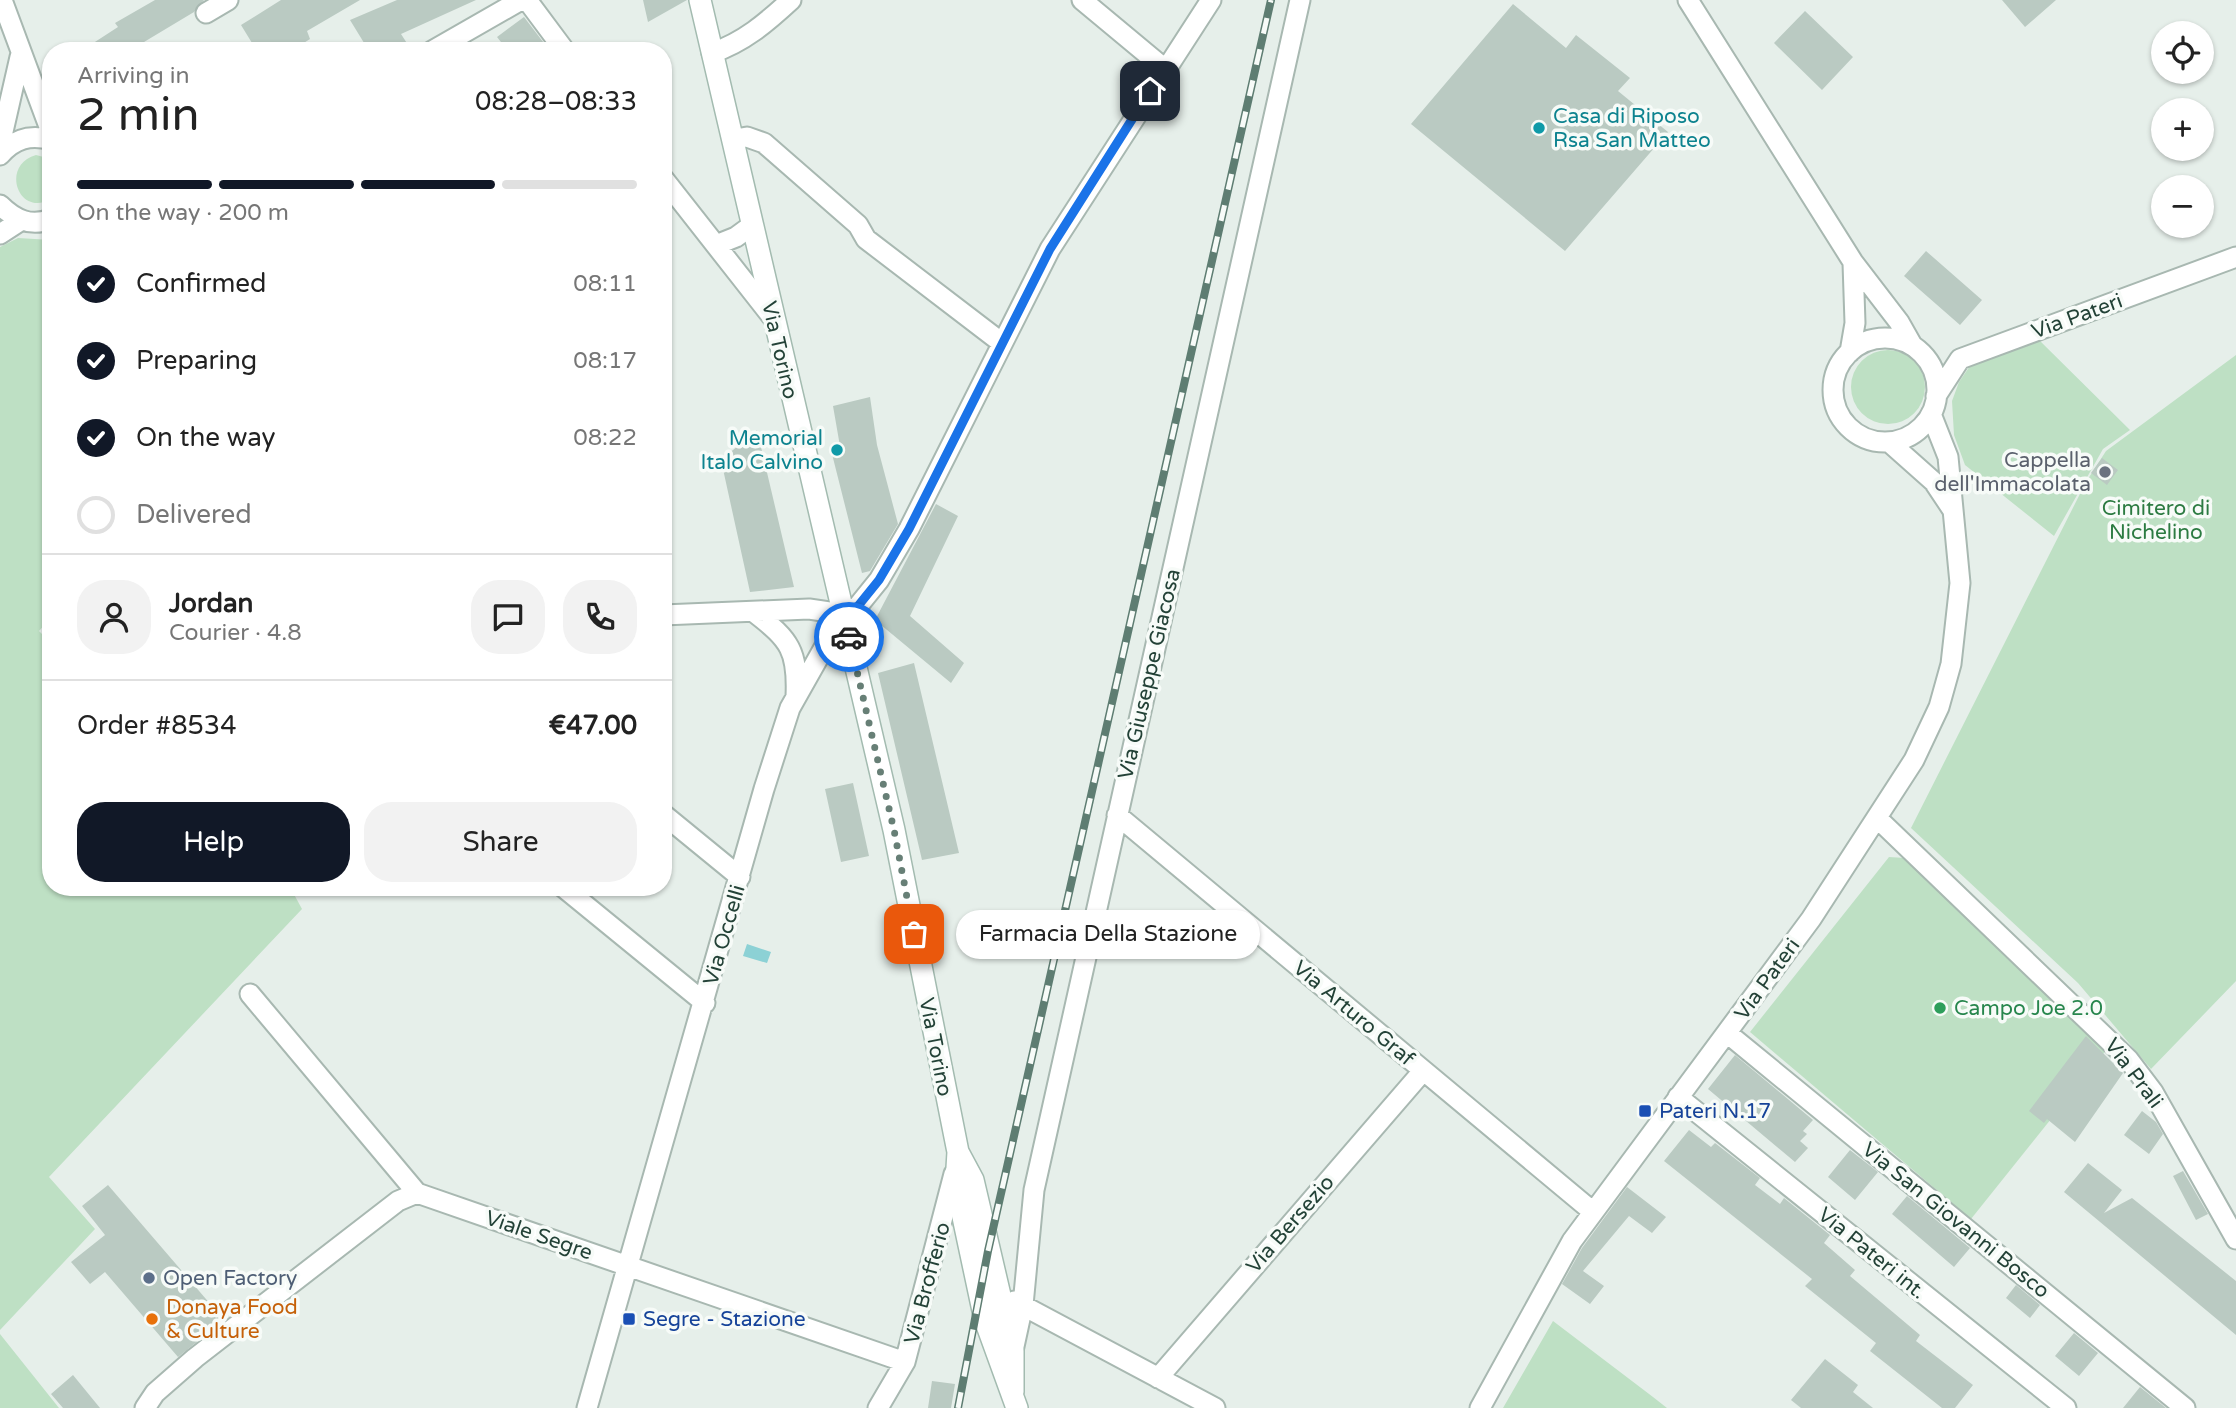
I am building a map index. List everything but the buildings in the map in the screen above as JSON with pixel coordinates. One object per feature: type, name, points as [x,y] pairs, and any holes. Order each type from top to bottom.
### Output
[{"type":"main road","name":"Via Torino","points":[[700,0],[735,139],[751,226],[894,830],[958,1152],[956,1184],[985,1320],[1015,1400]]},
{"type":"main road","name":"Via Torino","points":[[958,1152],[973,1180],[1000,1294],[1013,1351],[1015,1400]]},
{"type":"street","points":[[2,0],[20,57],[42,110]]},
{"type":"street","points":[[206,13],[228,0]]},
{"type":"street","points":[[448,42],[520,0]]},
{"type":"street","points":[[527,0],[558,42]]},
{"type":"street","points":[[712,53],[731,47],[761,28],[791,0]]},
{"type":"street","points":[[1082,0],[1165,69]]},
{"type":"street","points":[[672,615],[809,609],[843,614],[858,606],[879,580],[903,539],[1050,249],[1211,0]]},
{"type":"street","name":"Via Giuseppe Giacosa","points":[[1013,1351],[1023,1305],[1034,1189],[1300,0]]},
{"type":"street","name":"Via Pateri","points":[[1480,1408],[1572,1241],[1592,1211],[1811,919],[1914,760],[1939,707],[1951,664],[1959,583],[1955,514],[1948,457],[1933,405],[1933,370],[1853,262],[1688,0]]},
{"type":"street","points":[[1,154],[2,136],[20,57]]},
{"type":"street","points":[[735,139],[747,137],[764,143],[858,225],[866,239],[1002,343]]},
{"type":"street","points":[[1,154],[23,138],[42,139]]},
{"type":"street","points":[[672,190],[773,318]]},
{"type":"street","points":[[0,205],[20,220],[42,221]]},
{"type":"street","points":[[0,234],[20,220]]},
{"type":"street","points":[[716,246],[751,226]]},
{"type":"street","name":"Via Pateri","points":[[1960,359],[2236,257]]},
{"type":"street","name":"Via Pateri","points":[[1853,262],[1855,323],[1850,352],[1836,373],[1833,398],[1837,411],[1853,431],[1864,437],[1889,442],[1934,481],[1955,514]]},
{"type":"street","points":[[1850,352],[1861,344],[1887,338],[1919,352],[1960,359],[1913,433],[1889,442]]},
{"type":"street","points":[[755,613],[782,634],[795,655],[796,696]]},
{"type":"street","name":"Via Occelli","points":[[587,1408],[630,1266],[764,789],[796,696],[843,614]]},
{"type":"street","name":"Via Arturo Graf","points":[[1116,815],[1592,1211]]},
{"type":"street","name":"Via Prali","points":[[1877,818],[2128,1059],[2152,1092],[2236,1239]]},
{"type":"street","points":[[672,821],[740,877]]},
{"type":"street","points":[[574,896],[705,1003]]},
{"type":"street","points":[[145,1408],[155,1393],[194,1358],[398,1201],[417,1193],[250,994]]},
{"type":"street","name":"Via San Giovanni Bosco","points":[[1727,1033],[2185,1408]]},
{"type":"street","name":"Via Bersezio","points":[[1158,1378],[1423,1071]]},
{"type":"street","name":"Via Pateri int.","points":[[1678,1097],[2066,1408]]},
{"type":"street","name":"Via Brofferio","points":[[878,1408],[905,1362],[947,1211],[958,1152]]},
{"type":"street","name":"Viale Segre","points":[[417,1193],[905,1362]]},
{"type":"street","points":[[1000,1294],[1215,1408]]},
{"type":"green space","points":[[36,155],[42,157],[42,202],[30,202],[22,196],[18,188],[16,178],[25,161]]},
{"type":"green space","points":[[18,238],[42,239],[42,628],[39,631],[42,634],[42,896],[295,896],[302,909],[49,1177],[95,1229],[0,1330],[0,247]]},
{"type":"green space","points":[[2038,339],[2130,430],[2103,449],[2054,536],[1965,465],[1954,435],[1952,401],[1959,382],[1970,366]]},
{"type":"green space","points":[[1881,350],[1895,350],[1909,356],[1919,366],[1925,387],[1923,401],[1909,418],[1895,424],[1881,424],[1867,418],[1857,408],[1851,394],[1851,380],[1857,366],[1867,356]]},
{"type":"green space","name":"Cimitero di Nichelino","points":[[2236,355],[2236,981],[2151,1069],[2078,983],[1911,828],[2086,482],[2106,451]]},
{"type":"green space","name":"Campo Joe 2.0","points":[[1889,857],[1905,858],[2107,1049],[1971,1219],[1750,1032]]},
{"type":"green space","points":[[1553,1321],[1653,1397],[1667,1408],[1503,1408]]},
{"type":"green space","points":[[0,1334],[59,1408],[0,1408]]},
{"type":"water","points":[[747,944],[771,952],[767,963],[743,956]]},
{"type":"railway","points":[[958,1408],[988,1251],[1271,0]]},
{"type":"way so far","points":[[849,637],[894,830],[914,934]]},
{"type":"place","name":"Casa di Riposo Rsa San Matteo","points":[[1539,128]]},
{"type":"place","name":"Memorial Italo Calvino","points":[[837,450]]},
{"type":"place","name":"Cappella dell'Immacolata","points":[[2105,472]]},
{"type":"place","name":"Farmacia Della Stazione","points":[[914,934]]},
{"type":"place","name":"Campo Joe 2.0","points":[[1940,1008]]},
{"type":"place","name":"Pateri N.17","points":[[1645,1111]]},
{"type":"place","name":"Open Factory","points":[[149,1278]]},
{"type":"place","name":"Donaya Food & Culture","points":[[152,1319]]},
{"type":"place","name":"Segre - Stazione","points":[[629,1319]]},
{"type":"route","points":[[849,637],[843,614],[858,606],[879,580],[909,529],[1050,249],[1150,91]]}]
